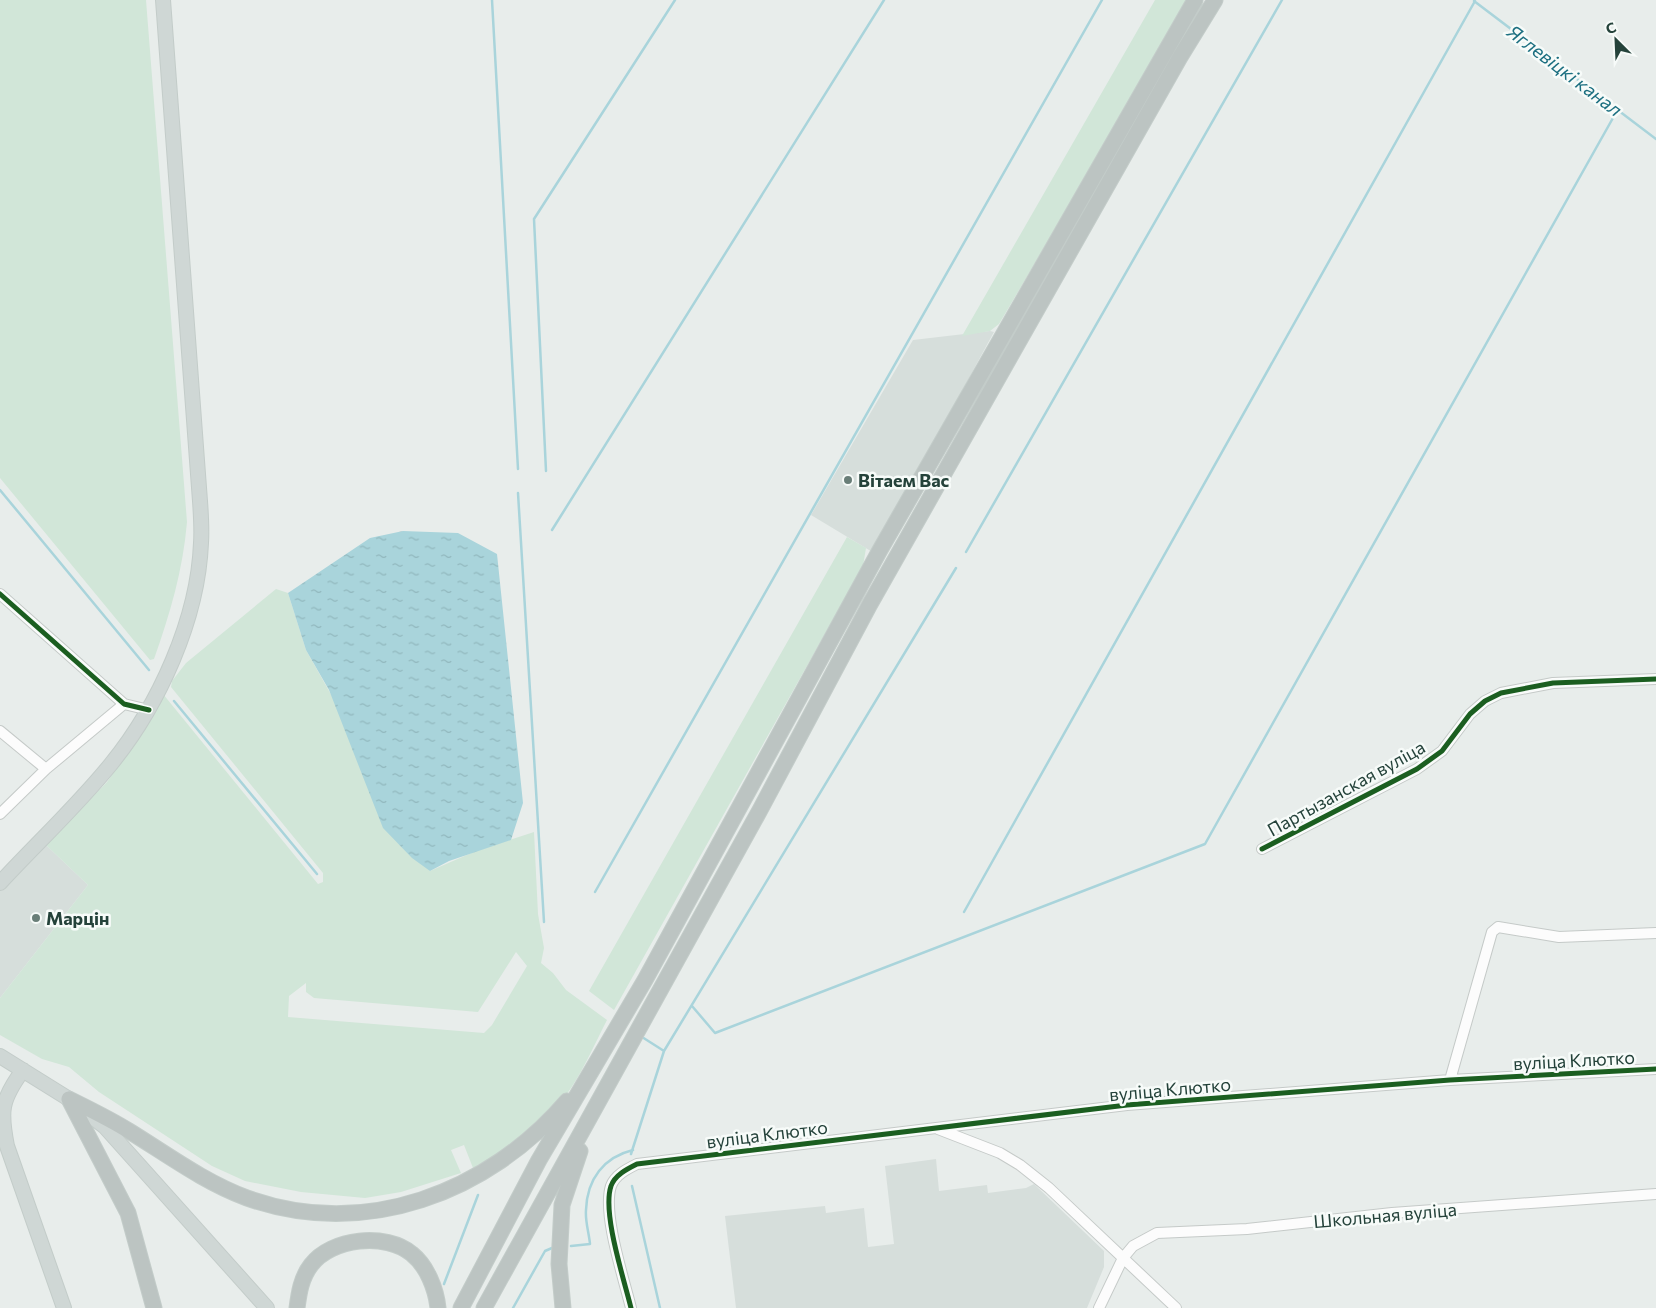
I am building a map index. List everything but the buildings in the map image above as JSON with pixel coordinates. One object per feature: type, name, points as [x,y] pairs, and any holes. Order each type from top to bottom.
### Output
[{"type":"highway","points":[[461,1308],[539,1160],[666,944],[880,550],[1195,0]]},
{"type":"highway","points":[[484,1308],[599,1102],[870,604],[1175,66],[1215,0]]},
{"type":"highway","points":[[69,1098],[128,1130],[197,1175],[246,1198],[303,1211],[350,1214],[393,1208],[434,1197],[477,1177],[523,1145],[558,1112],[594,1069]]},
{"type":"highway","points":[[69,1098],[128,1213],[154,1308]]},
{"type":"highway","points":[[563,1308],[558,1264],[562,1205],[599,1102]]},
{"type":"highway","points":[[297,1308],[299,1289],[305,1275],[319,1256],[341,1246],[368,1241],[391,1243],[411,1253],[426,1273],[438,1308]]},
{"type":"main road","points":[[0,883],[111,765],[149,710],[178,644],[198,574],[201,543],[200,501],[163,0]]},
{"type":"main road","points":[[0,1056],[69,1098],[105,1127],[267,1308]]},
{"type":"main road","points":[[23,1070],[8,1089],[1,1119],[7,1146],[64,1308]]},
{"type":"main road","points":[[244,1283],[262,1308]]},
{"type":"street","points":[[0,594],[124,704],[149,710]]},
{"type":"street","name":"Партызанская вуліца","points":[[1262,849],[1417,769],[1442,751],[1470,714],[1485,701],[1501,693],[1553,683],[1656,680]]},
{"type":"street","points":[[0,814],[46,769],[124,704]]},
{"type":"street","points":[[0,731],[46,769]]},
{"type":"street","points":[[1450,1080],[1492,932],[1498,927],[1559,937],[1656,933]]},
{"type":"street","name":"вуліца Клютко","points":[[631,1308],[610,1219],[609,1198],[611,1186],[622,1173],[637,1164],[1127,1105],[1450,1080],[1656,1069]]},
{"type":"street","points":[[934,1128],[1000,1153],[1020,1165],[1049,1188],[1176,1308]]},
{"type":"street","name":"Школьная вуліца","points":[[1123,1258],[1133,1246],[1157,1233],[1247,1229],[1392,1213],[1656,1194]]},
{"type":"street","points":[[1099,1308],[1123,1258]]},
{"type":"shaded area","points":[[994,332],[874,553],[811,515],[913,340]]},
{"type":"shaded area","points":[[46,845],[88,885],[0,998],[0,891]]},
{"type":"shaded area","points":[[936,1159],[939,1191],[987,1185],[988,1193],[1026,1188],[1034,1184],[1104,1251],[1104,1267],[1087,1308],[736,1308],[725,1216],[825,1206],[826,1213],[864,1208],[868,1247],[894,1244],[885,1166]]},
{"type":"green space","points":[[0,0],[146,0],[187,522],[175,592],[154,659],[150,660],[0,478]]},
{"type":"green space","points":[[1155,0],[1190,0],[999,324],[990,331],[962,336]]},
{"type":"green space","points":[[847,537],[866,548],[863,566],[614,1010],[589,991]]},
{"type":"green space","points":[[276,589],[288,593],[306,650],[430,871],[476,851],[534,832],[538,914],[544,948],[541,963],[553,973],[566,990],[607,1020],[581,1072],[562,1101],[526,1134],[500,1152],[473,1168],[464,1145],[451,1150],[461,1173],[401,1192],[365,1198],[301,1192],[245,1181],[212,1166],[99,1092],[69,1067],[42,1059],[0,1035],[0,998],[88,885],[46,845],[107,782],[143,731],[163,694],[318,884],[323,882],[323,873],[171,687],[172,681],[186,663]],"holes":[[[516,952],[527,966],[492,1025],[484,1033],[288,1017],[289,996],[306,983],[306,992],[314,998],[478,1012]]]},
{"type":"water","points":[[403,531],[458,533],[497,554],[523,803],[511,840],[449,861],[430,871],[412,858],[383,828],[329,690],[306,650],[288,593],[370,538]]},
{"type":"waterway","points":[[492,0],[518,469]]},
{"type":"waterway","points":[[546,471],[534,219],[675,0]]},
{"type":"waterway","points":[[552,530],[884,0]]},
{"type":"waterway","points":[[595,892],[1102,0]]},
{"type":"waterway","points":[[966,552],[1282,0]]},
{"type":"waterway","name":"Яглевіцкі канал","points":[[1474,1],[1656,139]]},
{"type":"waterway","points":[[964,912],[1475,1]]},
{"type":"waterway","points":[[692,1006],[715,1033],[1205,844],[1618,109]]},
{"type":"waterway","points":[[0,490],[149,670]]},
{"type":"waterway","points":[[518,493],[544,922]]},
{"type":"waterway","points":[[631,1154],[664,1051],[956,568]]},
{"type":"waterway","points":[[174,701],[317,874]]},
{"type":"waterway","points":[[642,1037],[664,1051]]},
{"type":"waterway","points":[[571,1246],[590,1244],[586,1210],[587,1199],[599,1171],[614,1158],[633,1150]]},
{"type":"waterway","points":[[632,1186],[660,1308]]},
{"type":"waterway","points":[[444,1284],[478,1195]]},
{"type":"waterway","points":[[513,1308],[545,1251],[552,1248]]},
{"type":"cycle path","points":[[0,594],[124,704],[149,710]]},
{"type":"cycle path","points":[[1262,849],[1417,769],[1442,751],[1470,714],[1485,701],[1501,693],[1553,683],[1656,679]]},
{"type":"cycle path","points":[[631,1308],[615,1246],[609,1212],[609,1198],[611,1186],[615,1179],[625,1170],[637,1164],[1127,1105],[1450,1080],[1656,1069]]},
{"type":"place","name":"Вітаем Вас","points":[[848,480]]},
{"type":"place","name":"Марцін","points":[[36,918]]}]
